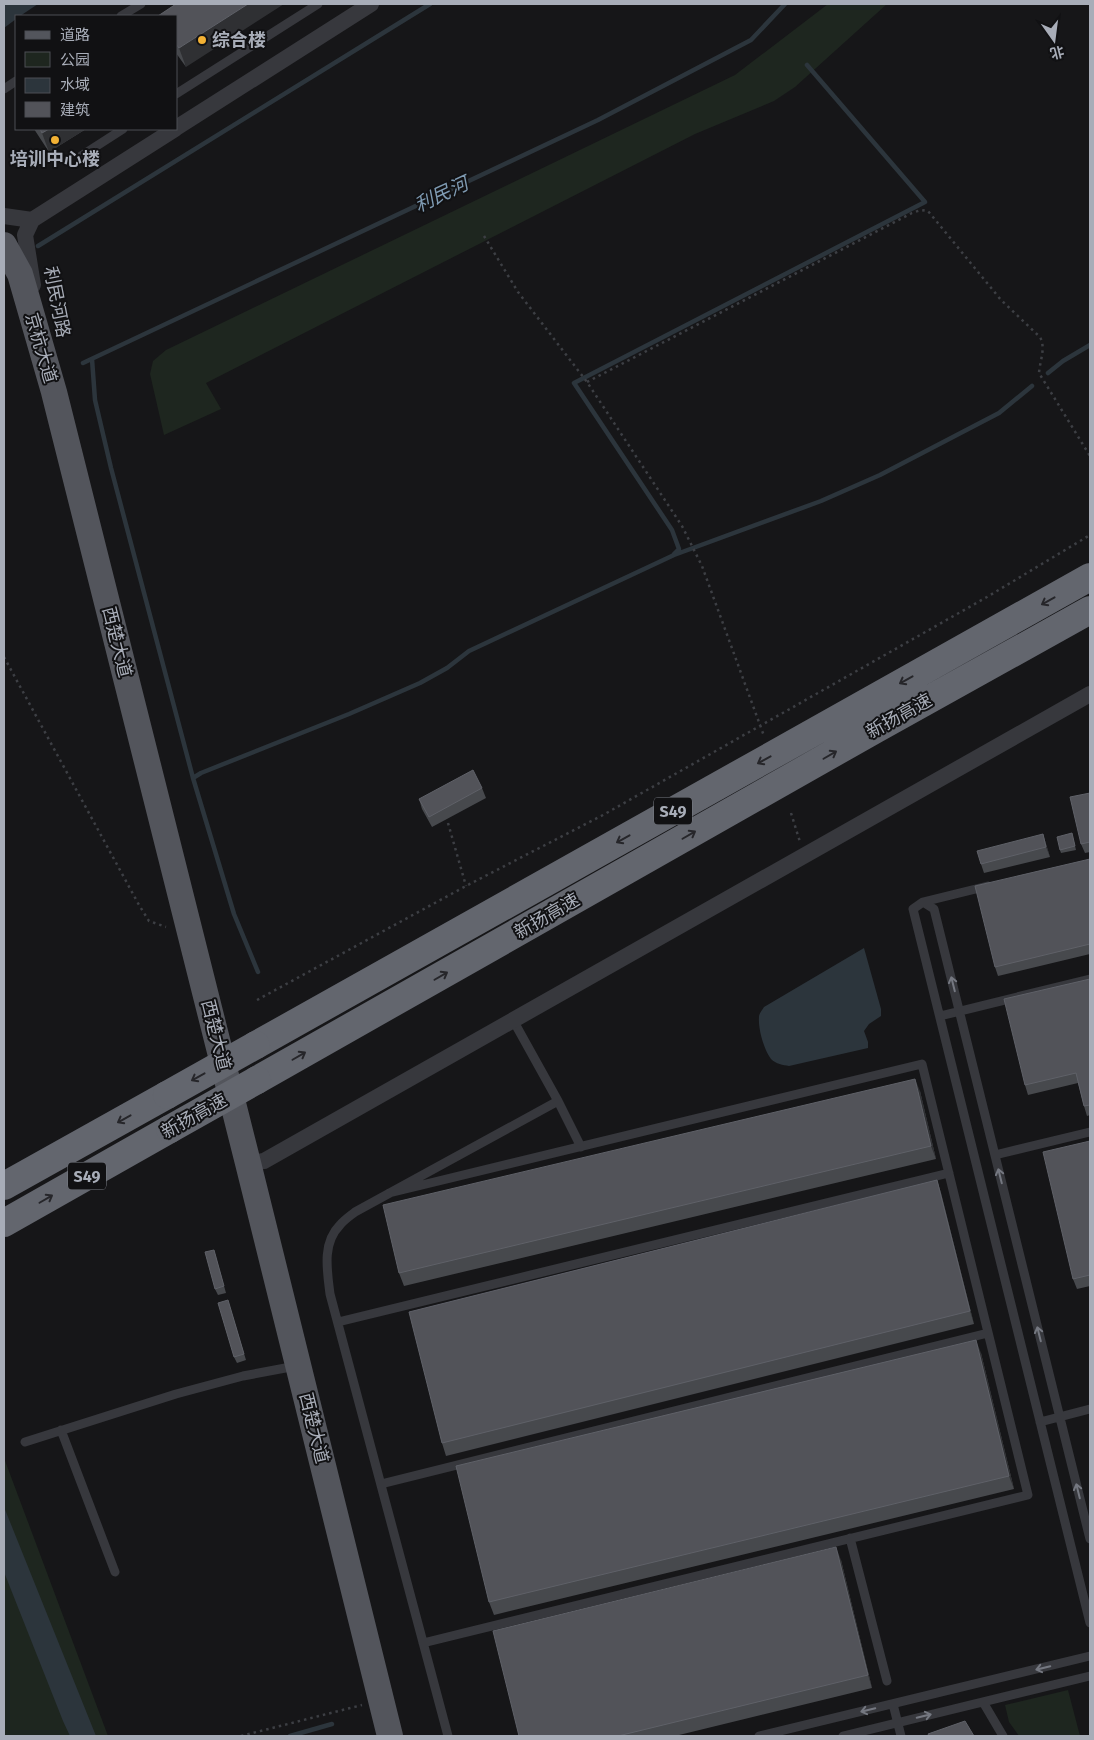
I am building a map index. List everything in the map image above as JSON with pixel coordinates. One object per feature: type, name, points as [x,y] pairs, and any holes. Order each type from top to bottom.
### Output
[{"type":"highway","name":"新扬高速","points":[[4,1186],[1090,577]]},
{"type":"highway","name":"新扬高速","points":[[4,1223],[876,729],[1090,610]]},
{"type":"main road","name":"京杭大道","points":[[4,245],[20,274],[54,392]]},
{"type":"main road","name":"京杭大道","points":[[4,279],[54,392]]},
{"type":"main road","name":"西楚大道","points":[[54,392],[390,1736]]},
{"type":"street","points":[[178,127],[371,4]]},
{"type":"street","points":[[4,216],[32,220],[173,130]]},
{"type":"street","name":"利民河路","points":[[32,220],[25,234],[54,392]]},
{"type":"street","points":[[248,1163],[264,1161],[1090,694]]},
{"type":"lane","points":[[127,15],[141,4]]},
{"type":"lane","points":[[178,91],[314,5]]},
{"type":"lane","points":[[4,89],[15,82]]},
{"type":"lane","points":[[81,156],[121,130]]},
{"type":"lane","points":[[998,884],[923,902],[913,909],[1090,1623]]},
{"type":"lane","points":[[923,902],[934,909],[1090,1539]]},
{"type":"lane","points":[[940,1016],[1090,978]]},
{"type":"lane","points":[[514,1020],[581,1147]]},
{"type":"lane","points":[[389,1194],[922,1064],[1028,1495],[423,1643]]},
{"type":"lane","points":[[448,1736],[330,1294],[326,1267],[329,1241],[339,1225],[355,1212],[558,1101]]},
{"type":"lane","points":[[995,1155],[1090,1132]]},
{"type":"lane","points":[[338,1322],[949,1173]]},
{"type":"lane","points":[[381,1484],[988,1333]]},
{"type":"lane","points":[[25,1442],[176,1394],[243,1376],[298,1365]]},
{"type":"lane","points":[[1040,1422],[1090,1409]]},
{"type":"lane","points":[[62,1430],[114,1572]]},
{"type":"lane","points":[[850,1538],[887,1681]]},
{"type":"lane","points":[[759,1736],[1090,1656]]},
{"type":"lane","points":[[842,1736],[1090,1676]]},
{"type":"lane","points":[[983,1702],[1004,1736]]},
{"type":"lane","points":[[893,1704],[901,1736]]},
{"type":"path","points":[[587,382],[912,213],[921,210],[928,211],[1001,300],[1040,337],[1043,343],[1040,373],[1090,456]]},
{"type":"path","points":[[484,236],[518,292],[587,382],[682,526],[702,566],[766,742]]},
{"type":"path","points":[[257,1000],[466,886],[602,815],[986,597],[1090,535]]},
{"type":"path","points":[[4,657],[139,905],[149,921],[166,926]]},
{"type":"path","points":[[791,813],[804,855]]},
{"type":"path","points":[[448,823],[466,886]]},
{"type":"path","points":[[241,1736],[381,1700]]},
{"type":"green space","points":[[828,4],[887,4],[795,87],[774,101],[695,134],[206,383],[221,409],[164,435],[150,374],[153,361],[166,350],[735,75]]},
{"type":"green space","points":[[4,1458],[108,1736],[4,1736]]},
{"type":"green space","points":[[1068,1690],[1080,1736],[1019,1736],[1009,1722],[1005,1705]]},
{"type":"water","points":[[4,4],[38,4],[22,15],[15,15],[15,20],[4,28]]},
{"type":"water","points":[[864,948],[881,1009],[881,1016],[869,1024],[864,1031],[868,1048],[789,1066],[773,1061],[766,1050],[759,1027],[759,1016],[764,1007]]},
{"type":"water","points":[[4,1507],[96,1736],[70,1736],[63,1721],[4,1572]]},
{"type":"building","points":[[176,4],[248,4],[179,48],[178,15],[160,15]]},
{"type":"building","points":[[473,770],[482,788],[429,817],[419,799]]},
{"type":"building","points":[[1090,793],[1090,842],[1081,844],[1070,797]]},
{"type":"building","points":[[1072,833],[1075,846],[1060,850],[1057,837]]},
{"type":"building","points":[[1043,834],[1046,847],[981,864],[977,851]]},
{"type":"building","points":[[1090,859],[1090,944],[995,967],[975,886]]},
{"type":"building","points":[[1090,979],[1090,1105],[1084,1106],[1076,1073],[1025,1085],[1004,999]]},
{"type":"building","points":[[915,1079],[931,1146],[399,1273],[383,1205]]},
{"type":"building","points":[[1090,1141],[1090,1275],[1073,1279],[1043,1152]]},
{"type":"building","points":[[937,1180],[970,1311],[442,1443],[409,1312]]},
{"type":"building","points":[[214,1250],[224,1286],[215,1289],[205,1252]]},
{"type":"building","points":[[228,1300],[244,1354],[234,1357],[218,1303]]},
{"type":"building","points":[[976,1340],[1009,1476],[489,1602],[456,1466]]},
{"type":"building","points":[[836,1547],[868,1675],[618,1736],[519,1736],[493,1631]]},
{"type":"building","points":[[965,1721],[974,1736],[929,1736],[928,1734]]},
{"type":"waterway","points":[[38,246],[430,4]]},
{"type":"waterway","name":"利民河","points":[[83,363],[598,120],[751,40],[785,4]]},
{"type":"waterway","points":[[674,554],[679,549],[672,530],[574,383],[925,202],[807,65]]},
{"type":"waterway","points":[[1048,373],[1063,361],[1090,345]]},
{"type":"waterway","points":[[92,359],[95,400],[111,468],[193,778],[234,914],[258,972]]},
{"type":"waterway","points":[[193,778],[201,773],[349,714],[420,683],[447,668],[469,651],[674,555],[821,501],[880,475],[999,413],[1032,386]]},
{"type":"waterway","points":[[290,1736],[332,1724]]},
{"type":"place","name":"综合楼","points":[[202,40]]},
{"type":"place","name":"培训中心楼","points":[[55,140]]}]
